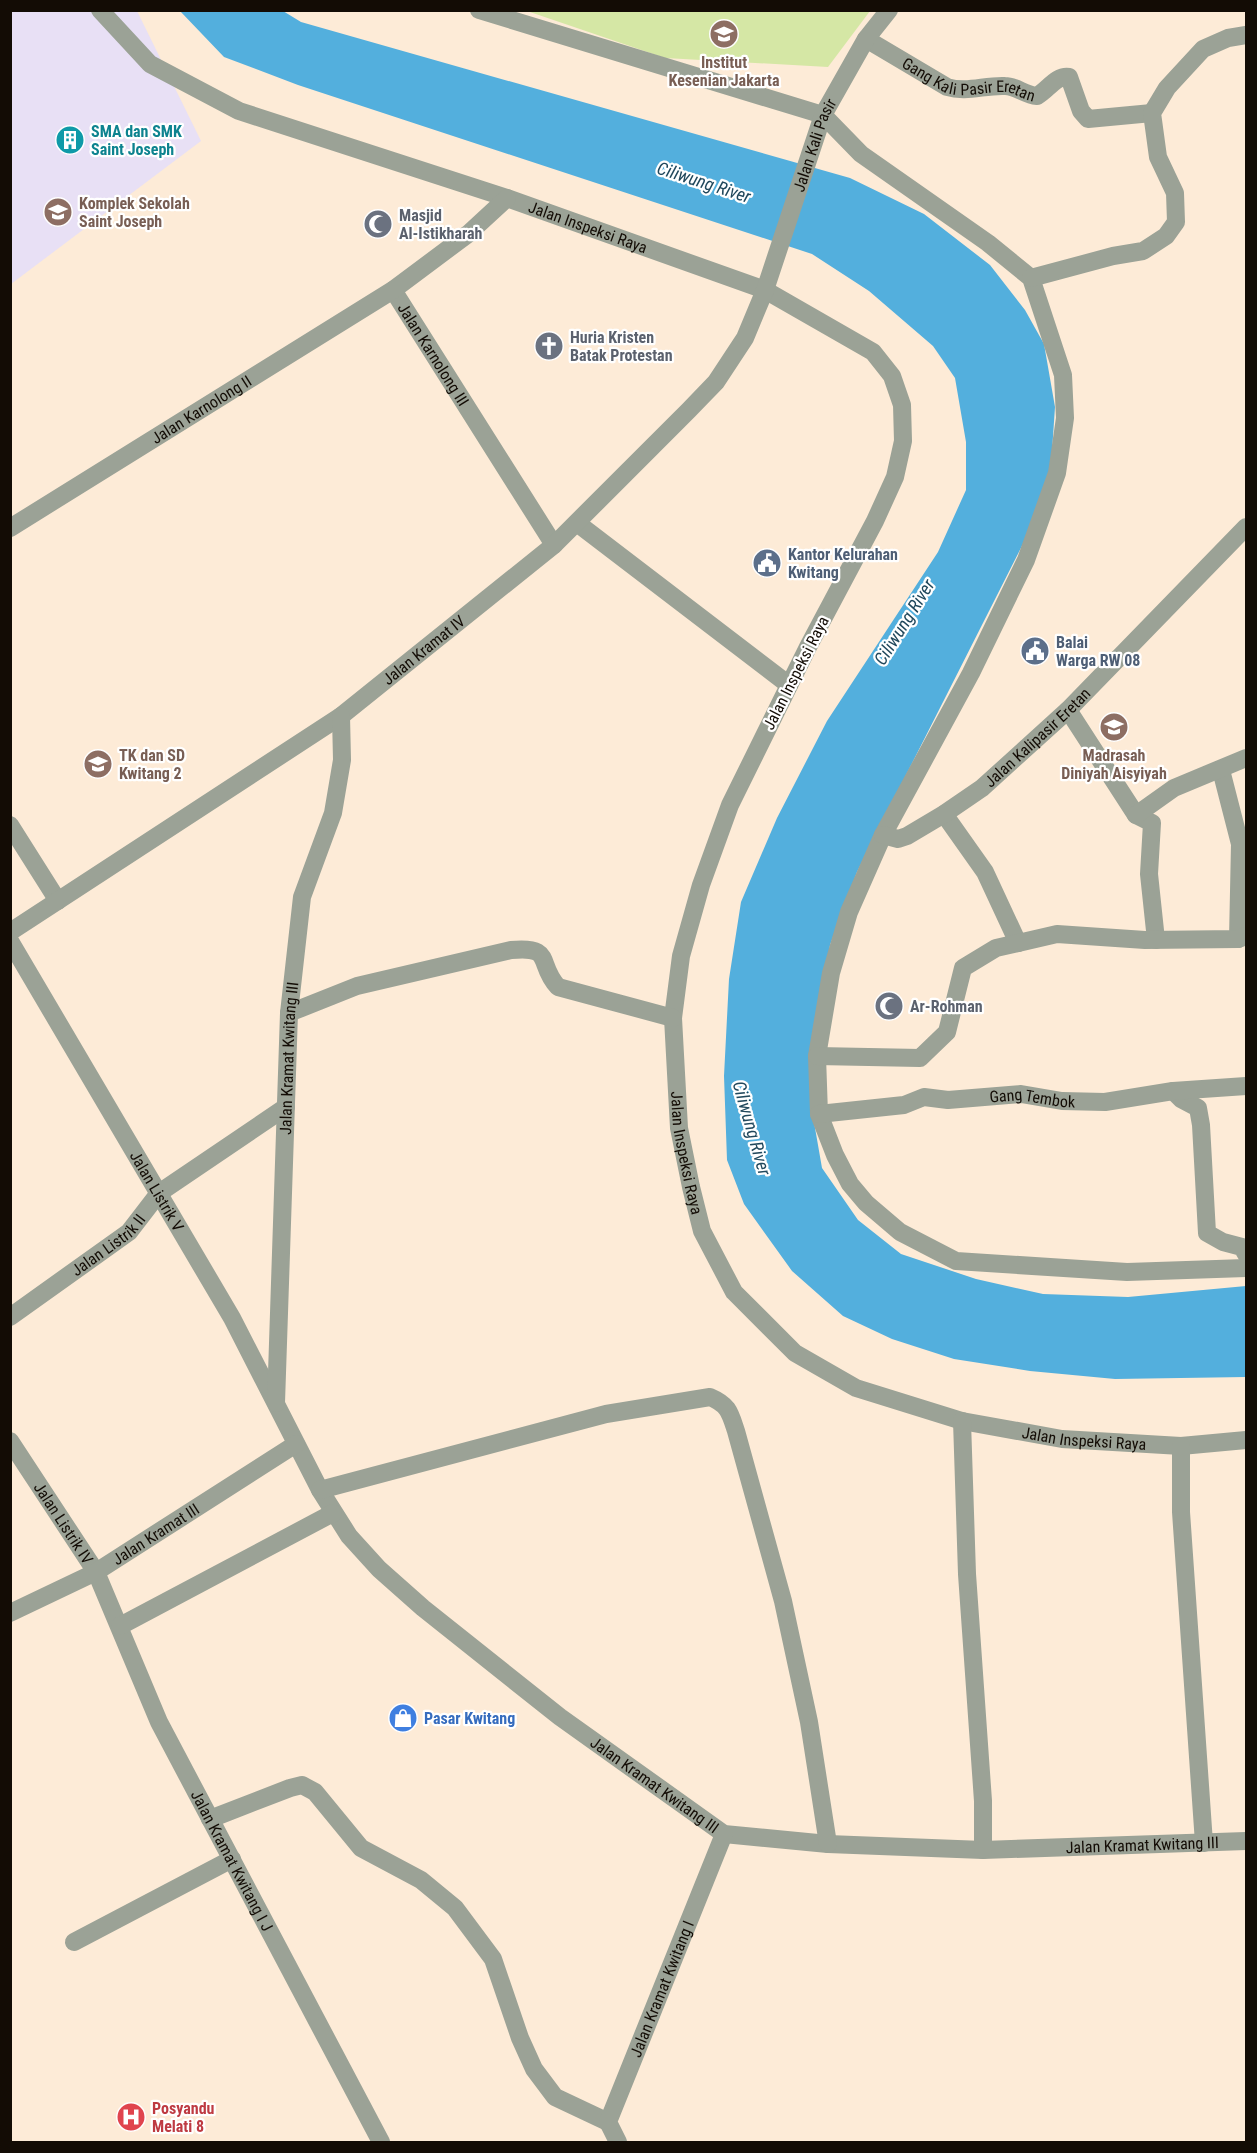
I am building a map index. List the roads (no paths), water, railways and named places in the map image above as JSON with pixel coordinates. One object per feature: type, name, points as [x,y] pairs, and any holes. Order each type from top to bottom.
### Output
[{"type":"street","name":"Jalan Inspeksi Raya","points":[[100,10],[150,64],[239,111],[507,198],[765,290],[873,352],[892,376],[902,405],[903,441],[895,477],[875,521],[789,685],[730,805],[701,885],[681,956],[673,1018],[679,1128],[702,1231],[734,1292],[795,1353],[856,1388],[962,1421],[1062,1439],[1181,1446],[1246,1440]]},
{"type":"street","points":[[478,10],[824,115],[861,154],[988,243],[1031,279],[1063,375],[1065,418],[1057,473],[1021,570],[971,673],[883,836],[849,912],[831,973],[817,1056],[819,1114],[835,1155],[850,1184],[866,1203],[900,1232],[956,1261],[1127,1272],[1246,1268]]},
{"type":"street","name":"Jalan Kali Pasir","points":[[765,290],[824,115],[866,39],[889,10]]},
{"type":"street","points":[[1031,279],[1113,256],[1143,251],[1166,236],[1176,222],[1175,193],[1158,157],[1152,113],[1167,88],[1203,49],[1228,38],[1246,35]]},
{"type":"street","name":"Gang Kali Pasir Eretan","points":[[866,39],[946,87],[957,90],[969,91],[1006,86],[1037,96],[1060,77],[1066,76],[1069,77],[1081,111],[1088,119],[1152,113]]},
{"type":"street","name":"Jalan Karnolong III","points":[[507,198],[468,234],[393,290],[554,545]]},
{"type":"street","name":"Jalan Karnolong II","points":[[10,528],[393,290]]},
{"type":"street","name":"Jalan Kramat IV","points":[[10,932],[341,716],[554,545],[716,382],[745,338],[765,290]]},
{"type":"street","points":[[576,523],[789,685]]},
{"type":"street","name":"Jalan Kalipasir Eretan","points":[[883,836],[898,839],[907,836],[982,788],[1068,710],[1245,534]]},
{"type":"street","points":[[1068,710],[1136,815],[1152,823],[1149,874],[1156,940]]},
{"type":"street","name":"Jalan Kramat Kwitang III","points":[[276,1407],[289,1013],[302,897],[333,813],[342,760],[341,716]]},
{"type":"street","points":[[1136,815],[1174,788],[1246,758]]},
{"type":"street","points":[[817,1056],[920,1058],[947,1032],[963,968],[996,948],[1057,934],[1156,940],[1242,937],[1240,844],[1221,770]]},
{"type":"street","points":[[944,814],[985,872],[1018,943]]},
{"type":"street","points":[[10,825],[58,901]]},
{"type":"street","name":"Jalan Listrik V","points":[[10,941],[232,1318],[296,1444]]},
{"type":"street","points":[[289,1013],[357,986],[512,950],[528,949],[541,954],[558,987],[673,1018]]},
{"type":"street","name":"Gang Tembok","points":[[819,1114],[904,1105],[924,1097],[948,1100],[1021,1095],[1062,1101],[1105,1102],[1173,1090],[1246,1086]]},
{"type":"street","points":[[1173,1090],[1180,1099],[1198,1108],[1208,1233],[1223,1242],[1242,1247],[1246,1254]]},
{"type":"street","name":"Jalan Listrik II","points":[[10,1317],[129,1232],[159,1193],[286,1107]]},
{"type":"street","points":[[320,1490],[606,1414],[710,1397],[722,1402],[729,1410],[736,1431],[783,1601],[809,1722],[828,1844]]},
{"type":"street","points":[[962,1421],[968,1574],[983,1801],[983,1850]]},
{"type":"street","name":"Jalan Listrik IV","points":[[10,1441],[96,1572]]},
{"type":"street","name":"Jalan Kramat Kwitang III","points":[[296,1444],[333,1513],[349,1536],[379,1569],[423,1608],[560,1717],[724,1834],[828,1844],[983,1850],[1246,1841]]},
{"type":"street","name":"Jalan Kramat III","points":[[10,1613],[96,1572],[296,1444]]},
{"type":"street","points":[[1181,1446],[1181,1512],[1204,1843]]},
{"type":"street","points":[[120,1626],[333,1513]]},
{"type":"street","name":"Jalan Kramat Kwitang I J","points":[[96,1572],[159,1722],[381,2142]]},
{"type":"street","points":[[210,1819],[290,1788],[302,1785],[315,1792],[361,1848],[420,1880],[455,1908],[492,1959],[520,2038],[534,2069],[555,2097],[608,2122],[615,2141]]},
{"type":"street","name":"Jalan Kramat Kwitang I","points":[[608,2122],[724,1834]]},
{"type":"street","points":[[74,1942],[232,1859]]},
{"type":"water","name":"Ciliwung River","points":[[180,11],[283,11],[301,22],[850,178],[924,214],[990,265],[1025,310],[1044,344],[1055,407],[1051,466],[1029,532],[857,872],[830,945],[811,1105],[822,1168],[858,1220],[901,1254],[976,1279],[1043,1294],[1128,1297],[1246,1286],[1246,1377],[1115,1379],[1030,1371],[954,1359],[892,1339],[843,1316],[792,1271],[744,1204],[727,1160],[724,1076],[729,979],[741,902],[777,818],[827,721],[938,552],[966,490],[966,442],[955,378],[933,346],[869,291],[812,254],[298,85],[224,57]]},
{"type":"place","name":"Institut Kesenian Jakarta","points":[[724,34]]},
{"type":"place","name":"SMA dan SMK Saint Joseph","points":[[70,140]]},
{"type":"place","name":"Komplek Sekolah Saint Joseph","points":[[58,212]]},
{"type":"place","name":"Masjid Al-Istikharah","points":[[378,224]]},
{"type":"place","name":"Huria Kristen Batak Protestan","points":[[549,346]]},
{"type":"place","name":"Kantor Kelurahan Kwitang","points":[[767,563]]},
{"type":"place","name":"Balai Warga RW 08","points":[[1035,651]]},
{"type":"place","name":"Madrasah Diniyah Aisyiyah","points":[[1114,727]]},
{"type":"place","name":"TK dan SD Kwitang 2","points":[[98,764]]},
{"type":"place","name":"Ar-Rohman","points":[[889,1006]]},
{"type":"place","name":"Pasar Kwitang","points":[[403,1718]]},
{"type":"place","name":"Posyandu Melati 8","points":[[131,2117]]}]
